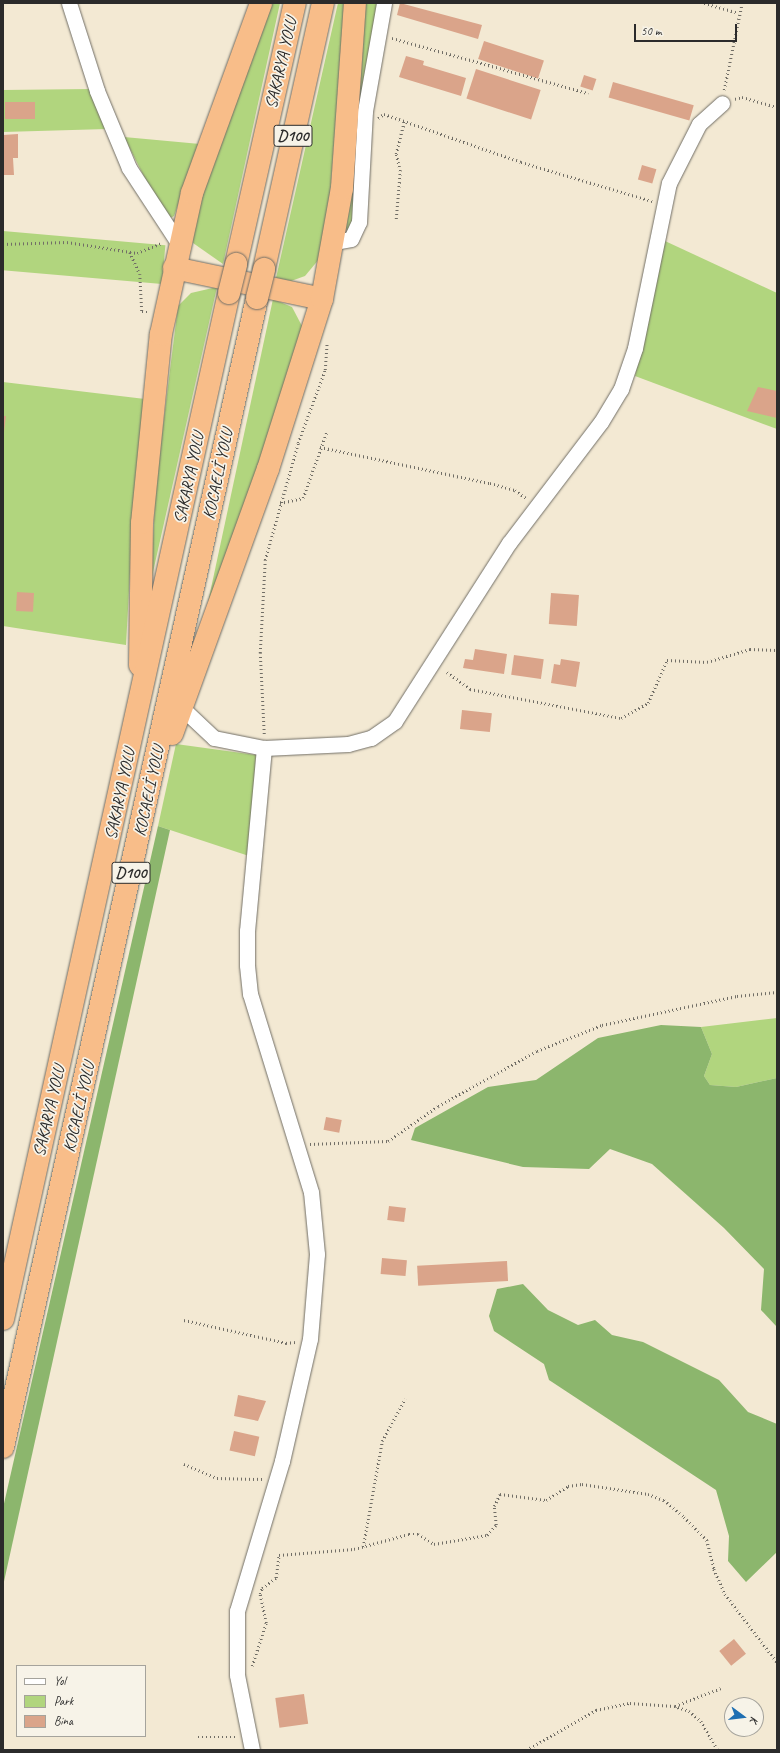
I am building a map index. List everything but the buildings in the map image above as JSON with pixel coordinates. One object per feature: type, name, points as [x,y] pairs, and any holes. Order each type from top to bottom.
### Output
[{"type":"highway","points":[[142,696],[138,615],[142,523],[149,424],[165,314],[174,268],[176,241],[206,150],[262,3]]},
{"type":"highway","name":"SAKARYA YOLU","points":[[3,1319],[295,3]]},
{"type":"highway","name":"KOCAELİ YOLU","points":[[3,1447],[323,3]]},
{"type":"highway","points":[[146,804],[268,469],[316,322],[334,242],[355,3]]},
{"type":"highway","points":[[174,268],[322,299]]},
{"type":"street","points":[[69,3],[97,91],[129,168],[176,241]]},
{"type":"street","points":[[334,242],[351,239],[359,222],[360,152],[384,3]]},
{"type":"street","points":[[182,708],[214,738],[264,748],[348,744],[371,738],[395,721],[462,612],[536,508],[601,422],[630,371],[662,204],[687,142],[699,124],[722,103]]},
{"type":"street","points":[[252,1750],[237,1675],[237,1611],[277,1478],[310,1338],[316,1229],[311,1192],[298,1144],[250,994],[247,965],[247,931],[264,748]]},
{"type":"path","points":[[704,3],[739,13]]},
{"type":"path","points":[[742,3],[722,103],[742,97],[777,107]]},
{"type":"path","points":[[378,34],[588,93]]},
{"type":"path","points":[[374,123],[384,114],[521,162],[662,204]]},
{"type":"path","points":[[396,219],[400,171],[396,154],[404,121]]},
{"type":"path","points":[[3,244],[67,242],[130,252],[148,250],[176,241]]},
{"type":"path","points":[[130,252],[140,274],[142,312],[165,314]]},
{"type":"path","points":[[264,748],[260,653],[262,583],[280,503],[328,359],[326,340],[316,322]]},
{"type":"path","points":[[280,503],[303,498],[327,431]]},
{"type":"path","points":[[320,447],[509,488],[524,495],[536,508]]},
{"type":"path","points":[[447,672],[470,689],[621,718],[648,703],[667,660],[707,662],[750,649],[777,650]]},
{"type":"path","points":[[298,1144],[388,1141],[438,1106],[537,1051],[602,1025],[736,996],[777,992]]},
{"type":"path","points":[[184,1320],[286,1343],[310,1338]]},
{"type":"path","points":[[362,1547],[382,1441],[405,1399]]},
{"type":"path","points":[[184,1464],[217,1478],[277,1478]]},
{"type":"path","points":[[251,1672],[266,1623],[260,1594],[262,1588],[276,1578],[279,1555],[362,1547],[408,1534],[418,1534],[434,1544],[487,1535],[496,1525],[496,1499],[506,1493],[546,1500],[568,1486],[582,1484],[648,1494],[664,1500],[707,1540],[714,1569],[725,1594],[777,1662]]},
{"type":"path","points":[[526,1750],[610,1706],[630,1703],[674,1706],[721,1688]]},
{"type":"path","points":[[674,1706],[701,1721],[718,1750]]},
{"type":"path","points":[[198,1737],[223,1739],[248,1735]]},
{"type":"green space","points":[[272,3],[280,3],[223,264],[193,243],[193,229],[203,192]]},
{"type":"green space","points":[[338,3],[345,3],[327,234],[320,258],[305,276],[291,281],[276,278]]},
{"type":"green space","points":[[365,3],[384,3],[351,239],[346,228]]},
{"type":"green space","points":[[91,89],[107,129],[3,132],[3,90]]},
{"type":"green space","points":[[124,137],[200,144],[174,216],[169,219],[163,214]]},
{"type":"green space","points":[[3,231],[165,245],[162,284],[3,270]]},
{"type":"green space","points":[[665,241],[777,293],[777,429],[635,376]]},
{"type":"green space","points":[[217,287],[151,581],[156,482],[178,306],[191,293]]},
{"type":"green space","points":[[273,299],[292,307],[302,326],[304,342],[195,663]]},
{"type":"green space","points":[[3,382],[145,399],[134,500],[126,645],[3,626]]},
{"type":"green space","points":[[176,744],[256,755],[249,856],[158,826]]},
{"type":"green space","points":[[158,826],[170,830],[3,1586],[3,1508]]},
{"type":"green space","points":[[777,1018],[777,1078],[736,1087],[710,1085],[704,1076],[712,1054],[701,1027]]},
{"type":"green space","points":[[661,1025],[701,1027],[712,1054],[704,1076],[710,1085],[736,1087],[777,1078],[777,1327],[761,1310],[764,1269],[724,1228],[652,1164],[610,1149],[589,1169],[523,1167],[411,1140],[415,1128],[488,1087],[536,1080],[598,1038]]},
{"type":"green space","points":[[523,1284],[548,1310],[578,1325],[595,1320],[612,1335],[643,1342],[719,1380],[748,1412],[777,1424],[777,1552],[746,1582],[728,1561],[729,1536],[716,1490],[549,1380],[544,1364],[494,1331],[489,1316],[497,1289]]}]
